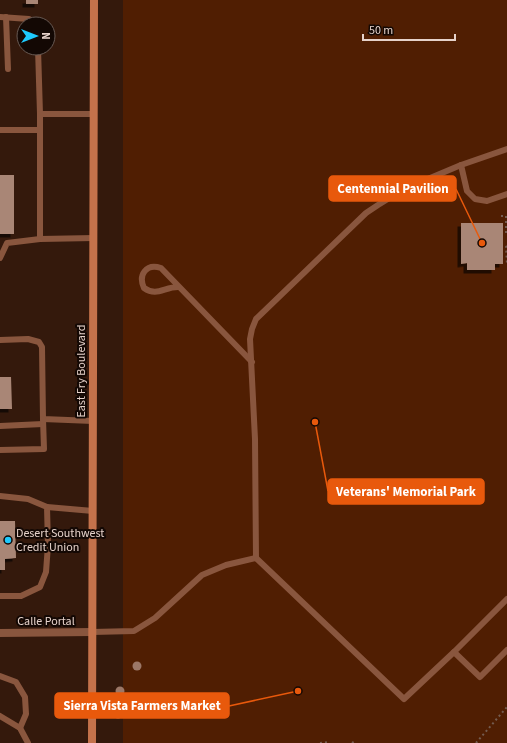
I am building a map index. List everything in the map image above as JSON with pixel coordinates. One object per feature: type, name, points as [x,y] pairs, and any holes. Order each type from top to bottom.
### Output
[{"type":"main road","name":"East Fry Boulevard","points":[[92,743],[94,0]]},
{"type":"street","name":"Calle Portal","points":[[0,633],[92,632]]},
{"type":"lane","points":[[8,69],[3,17],[16,18]]},
{"type":"lane","points":[[38,56],[40,114],[40,239]]},
{"type":"lane","points":[[40,114],[94,114]]},
{"type":"lane","points":[[0,130],[40,130]]},
{"type":"lane","points":[[507,149],[461,164],[404,189],[366,214],[256,319],[250,340],[255,439],[256,558],[404,699],[507,599]]},
{"type":"lane","points":[[461,164],[467,191],[475,199],[487,201],[507,194]]},
{"type":"lane","points":[[0,258],[7,243],[40,239],[94,238]]},
{"type":"lane","points":[[178,287],[172,287],[159,292],[152,292],[144,288],[141,277],[144,271],[149,268],[156,266],[161,268],[252,362]]},
{"type":"lane","points":[[0,340],[28,339],[39,342],[42,347],[44,450],[0,450]]},
{"type":"lane","points":[[0,426],[43,422],[93,421]]},
{"type":"lane","points":[[0,496],[28,499],[47,507],[93,511]]},
{"type":"lane","points":[[0,596],[21,596],[40,587],[46,572],[48,545],[47,507]]},
{"type":"lane","points":[[92,632],[134,631],[155,618],[202,576],[226,565],[256,558]]},
{"type":"lane","points":[[454,652],[480,677],[507,650]]},
{"type":"lane","points":[[0,676],[16,682],[25,697],[26,714],[20,728]]},
{"type":"lane","points":[[0,716],[20,728],[28,743]]},
{"type":"path","points":[[502,216],[506,216],[507,233]]},
{"type":"path","points":[[507,246],[507,264]]},
{"type":"path","points":[[476,743],[507,707]]},
{"type":"path","points":[[352,743],[356,740]]},
{"type":"path","points":[[320,743],[328,743]]},
{"type":"shaded area","points":[[123,0],[507,0],[507,743],[123,743]]},
{"type":"building","points":[[26,0],[38,0],[38,4],[26,4]]},
{"type":"building","points":[[0,175],[14,175],[14,234],[0,234]]},
{"type":"building","points":[[461,223],[503,223],[503,264],[495,264],[495,270],[467,270],[467,263],[461,264]]},
{"type":"building","points":[[0,377],[11,377],[12,409],[0,409]]},
{"type":"building","name":"Desert Southwest Credit Union","points":[[0,521],[15,521],[16,558],[5,559],[5,570],[0,570]]},
{"type":"place","name":"Centennial Pavilion","points":[[482,243]]},
{"type":"place","name":"Veterans' Memorial Park","points":[[315,422]]},
{"type":"place","name":"Desert Southwest Credit Union","points":[[8,540]]},
{"type":"place","name":"Sierra Vista Farmers Market","points":[[298,691]]}]
